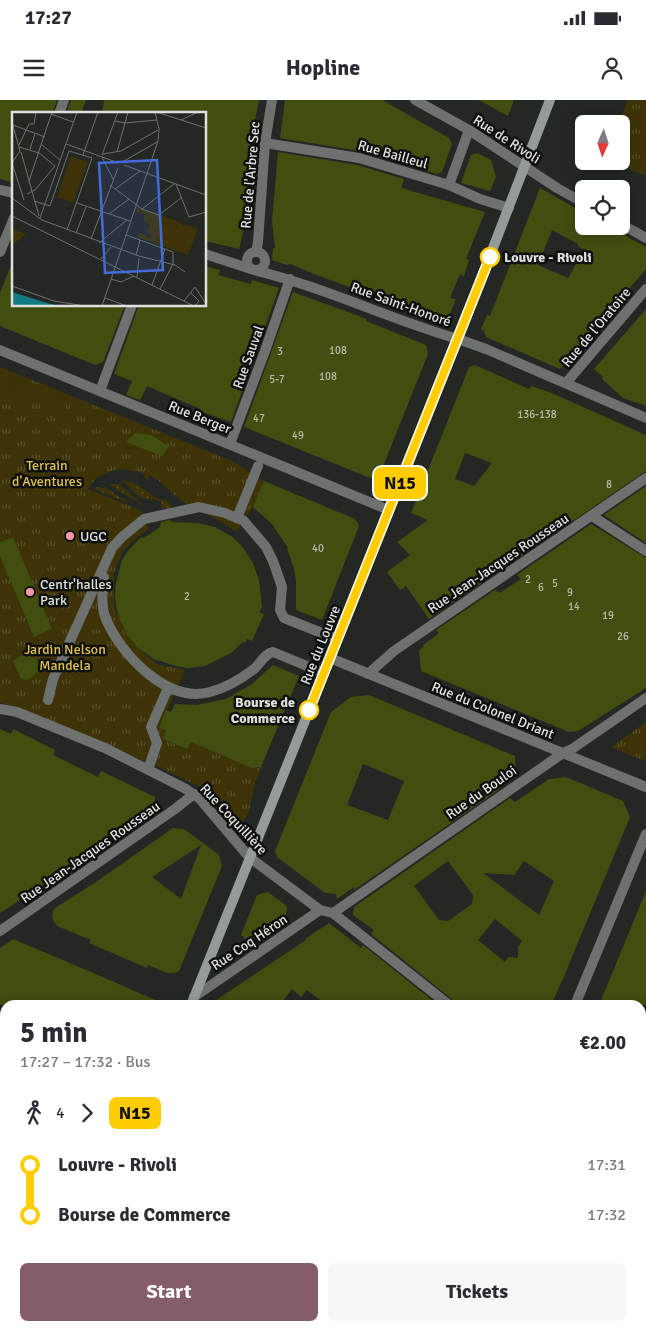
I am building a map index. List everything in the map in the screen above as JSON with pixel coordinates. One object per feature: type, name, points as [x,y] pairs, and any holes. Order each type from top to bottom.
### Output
[{"type":"main road","name":"Rue du Louvre","points":[[192,1000],[458,339],[550,100]]},
{"type":"street","points":[[60,112],[64,100]]},
{"type":"street","name":"Rue de l'Arbre Sec","points":[[253,269],[260,269],[264,264],[262,254],[256,252],[265,143],[272,100]]},
{"type":"street","name":"Rue de Rivoli","points":[[415,100],[469,130],[575,198]]},
{"type":"street","points":[[448,185],[469,130]]},
{"type":"street","name":"Rue Bailleul","points":[[265,143],[358,158],[448,185],[480,199],[509,208]]},
{"type":"street","points":[[0,252],[12,223]]},
{"type":"street","points":[[630,229],[646,238]]},
{"type":"street","name":"Rue Saint-Honoré","points":[[206,254],[290,279],[458,339],[646,418]]},
{"type":"street","name":"Rue Sauval","points":[[230,444],[290,279]]},
{"type":"street","name":"Rue de l'Oratoire","points":[[566,383],[646,289]]},
{"type":"street","points":[[100,391],[132,306]]},
{"type":"street","name":"Rue Berger","points":[[0,350],[388,510]]},
{"type":"street","points":[[240,520],[258,466]]},
{"type":"street","name":"Rue Jean-Jacques Rousseau","points":[[368,674],[394,651],[646,478]]},
{"type":"street","points":[[324,672],[273,652],[266,654],[255,668],[235,683],[212,692],[188,695],[168,688],[143,669],[118,642],[105,617],[102,589],[112,548],[144,519],[199,507],[225,513],[240,520],[266,547],[282,587],[280,610],[284,618],[337,639]]},
{"type":"street","points":[[592,516],[646,551]]},
{"type":"street","points":[[48,700],[53,679],[108,561]]},
{"type":"street","name":"Rue du Colonel Driant","points":[[330,658],[646,787]]},
{"type":"street","points":[[149,767],[157,744],[151,727],[168,688]]},
{"type":"street","name":"Rue du Bouloi","points":[[333,913],[563,753],[572,749],[646,698]]},
{"type":"street","name":"Rue Coquillière","points":[[0,710],[17,712],[105,748],[194,794],[249,857],[320,910],[333,913],[443,1000]]},
{"type":"street","name":"Rue Jean-Jacques Rousseau","points":[[0,931],[194,794]]},
{"type":"street","points":[[578,1000],[646,834]]},
{"type":"street","name":"Rue Coq Héron","points":[[193,1000],[320,910]]},
{"type":"green space","points":[[628,100],[646,100],[646,176],[630,170],[630,115],[622,115]]},
{"type":"green space","name":"Jardin Nelson Mandela","points":[[0,367],[232,461],[264,481],[253,507],[236,532],[182,501],[149,475],[148,479],[146,479],[143,473],[140,472],[121,469],[114,470],[96,478],[88,489],[140,510],[149,529],[137,537],[122,552],[114,573],[114,608],[130,639],[143,652],[157,664],[185,670],[159,728],[166,732],[163,739],[187,749],[191,742],[255,768],[259,768],[263,764],[255,783],[247,816],[243,821],[238,823],[231,822],[211,797],[196,785],[161,768],[0,702]]},
{"type":"green space","points":[[0,370],[16,377],[10,392],[0,388]]},
{"type":"green space","points":[[18,377],[69,398],[63,413],[11,394]]},
{"type":"green space","points":[[121,480],[136,484],[158,499],[166,500],[173,507],[172,509],[162,508],[161,501],[141,498]]},
{"type":"green space","points":[[108,484],[119,484],[145,507]]},
{"type":"green space","points":[[95,487],[106,488],[131,504],[94,489]]},
{"type":"green space","points":[[646,722],[645,761],[611,747]]},
{"type":"building","points":[[0,100],[57,100],[53,112],[12,112],[12,182],[0,179]]},
{"type":"building","points":[[71,100],[86,100],[82,112],[67,112]]},
{"type":"building","points":[[104,100],[259,100],[253,130],[247,200],[245,197],[243,233],[239,249],[206,241],[206,112],[102,112]]},
{"type":"building","points":[[285,100],[382,100],[449,138],[452,144],[442,172],[437,174],[360,151],[280,138]]},
{"type":"building","points":[[479,100],[514,100],[508,116]]},
{"type":"building","points":[[278,152],[357,165],[404,179],[401,188],[485,212],[466,259],[469,260],[464,276],[460,274],[450,298],[456,299],[447,322],[290,264],[287,265],[272,260],[273,248],[275,248],[272,221]]},
{"type":"building","points":[[477,153],[491,160],[496,177],[490,191],[461,183],[471,155]]},
{"type":"building","points":[[540,188],[575,208],[575,235],[624,235],[646,247],[646,269],[560,369],[486,337],[481,329],[487,315],[490,316]],"holes":[[[552,230],[578,244],[584,250],[568,278],[538,265]]]},
{"type":"building","points":[[12,263],[12,306],[125,306],[103,362],[95,365],[0,326],[0,293]]},
{"type":"building","points":[[206,266],[220,270],[218,275],[251,284],[252,280],[279,288],[231,422],[197,410],[198,408],[147,386],[140,400],[126,395],[132,381],[114,374],[139,306],[206,306]]},
{"type":"building","points":[[293,292],[359,316],[366,319],[366,321],[426,345],[428,354],[380,474],[370,478],[244,427]]},
{"type":"building","points":[[646,309],[646,406],[623,398],[594,369]]},
{"type":"building","points":[[475,365],[529,389],[532,386],[554,394],[646,435],[646,471],[508,565],[504,561],[483,576],[486,580],[429,619],[406,586],[400,590],[387,572],[410,555],[397,542],[428,520],[411,513],[469,367]],"holes":[[[465,453],[492,463],[474,486],[455,479]]]},
{"type":"building","points":[[135,433],[151,435],[169,446],[162,456],[126,442]]},
{"type":"building","points":[[264,481],[355,519],[358,523],[359,526],[322,620],[296,610],[296,581],[288,548],[272,524],[253,507]]},
{"type":"building","points":[[646,486],[646,543],[604,515]]},
{"type":"building","name":"Bourse de Commerce","points":[[170,520],[172,522],[198,523],[215,527],[231,536],[242,546],[253,563],[259,580],[262,607],[259,612],[264,614],[252,641],[247,639],[245,643],[243,642],[231,653],[205,666],[187,668],[154,659],[137,647],[127,635],[117,610],[115,597],[116,583],[122,560],[141,537],[144,538],[160,527],[161,522]]},
{"type":"building","points":[[591,524],[646,558],[646,688],[578,731],[569,732],[421,671],[419,651],[423,645],[439,633],[436,630],[495,590],[500,593],[521,579],[517,575]]},
{"type":"building","points":[[13,537],[52,629],[34,637],[0,556],[0,542]]},
{"type":"building","points":[[22,655],[30,655],[39,662],[38,672],[28,680],[21,679],[13,661]]},
{"type":"building","points":[[273,665],[299,676],[261,767],[252,768],[191,742],[187,749],[163,739],[166,731],[159,728],[166,710],[171,712],[175,704],[197,705],[226,699],[252,684]]},
{"type":"building","points":[[369,695],[515,756],[516,773],[496,786],[500,789],[354,890],[354,887],[337,899],[336,894],[325,893],[277,857],[275,851],[331,712],[351,697]],"holes":[[[363,764],[404,781],[388,820],[347,805]]]},
{"type":"building","points":[[0,729],[11,734],[13,729],[55,750],[53,755],[98,777],[101,771],[155,797],[155,806],[106,838],[108,840],[97,848],[83,857],[82,855],[50,877],[52,879],[0,913]]},
{"type":"building","points":[[566,777],[623,801],[630,817],[553,1000],[453,1000],[371,934],[374,930],[353,915],[354,907],[510,798],[515,802],[549,779]],"holes":[[[448,861],[473,895],[472,904],[448,921],[439,920],[414,886]],[[524,861],[554,881],[539,915],[483,873],[514,875]],[[495,919],[522,941],[518,947],[518,958],[508,957],[505,962],[478,940]]]},
{"type":"building","points":[[173,828],[184,829],[219,855],[222,866],[179,971],[174,973],[167,973],[148,965],[147,968],[89,943],[91,940],[57,926],[52,918],[55,908]],"holes":[[[201,845],[181,899],[152,877]]]},
{"type":"building","points":[[646,891],[646,1000],[601,1000]]},
{"type":"building","points":[[268,892],[287,906],[286,917],[250,942],[241,935],[257,895]]},
{"type":"building","points":[[329,923],[361,948],[363,945],[432,1000],[320,1000],[307,990],[301,997],[292,989],[284,1000],[216,1000]]},
{"type":"building","points":[[13,939],[155,1000],[0,1000],[0,948]]},
{"type":"bus line","name":"N15","points":[[309,710],[490,257]]},
{"type":"place","name":"Louvre - Rivoli","points":[[490,257]]},
{"type":"place","name":"UGC","points":[[70,536]]},
{"type":"place","name":"Centr'halles Park","points":[[30,592]]},
{"type":"place","name":"Bourse de Commerce","points":[[309,710]]},
{"type":"park label","name":"Terrain d'Aventures","points":[[47,474]]}]
